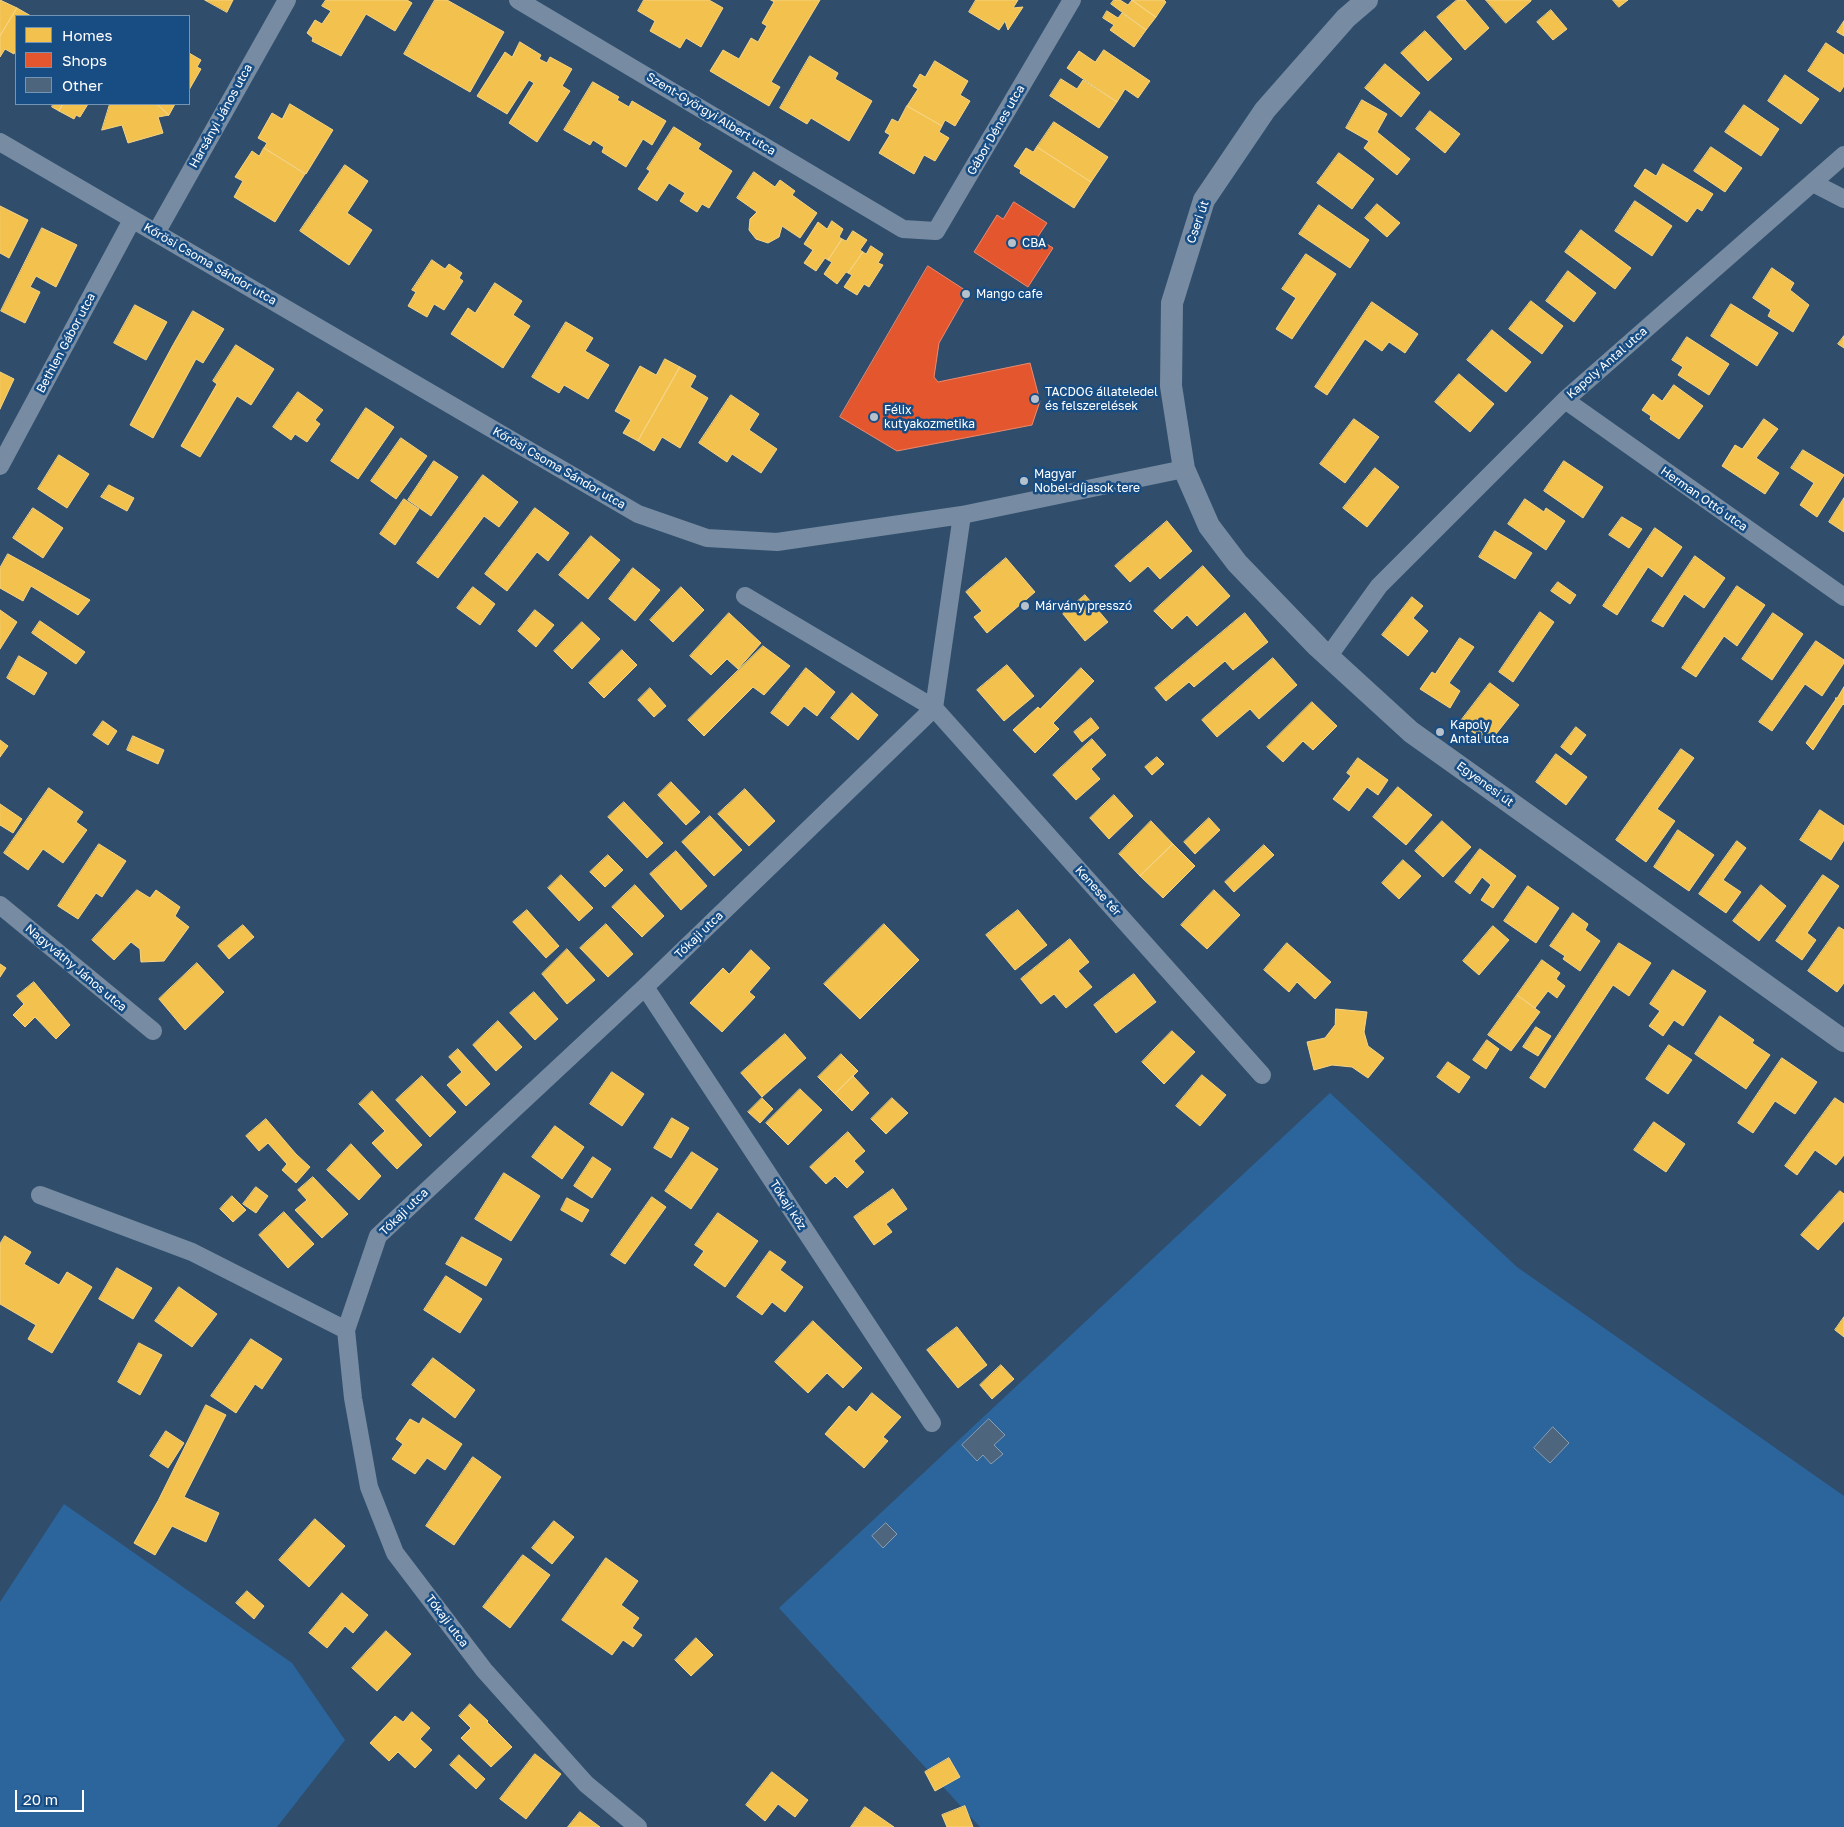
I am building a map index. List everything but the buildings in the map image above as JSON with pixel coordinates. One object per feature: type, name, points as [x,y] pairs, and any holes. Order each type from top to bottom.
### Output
[{"type":"street","name":"Harsányi János utca","points":[[156,233],[287,0]]},
{"type":"street","name":"Szent-Györgyi Albert utca","points":[[518,0],[903,229]]},
{"type":"street","name":"Gábor Dénes utca","points":[[903,229],[936,231],[1072,0]]},
{"type":"street","name":"Cseri út","points":[[1184,469],[1171,386],[1172,303],[1204,200],[1265,110],[1346,18],[1368,0]]},
{"type":"street","name":"Kőrösi Csoma Sándor utca","points":[[0,142],[638,514],[707,538],[777,542],[962,515],[1184,469]]},
{"type":"street","name":"Kapoly Antal utca","points":[[1328,657],[1380,586],[1564,400],[1844,155]]},
{"type":"street","points":[[1813,183],[1844,199]]},
{"type":"street","name":"Bethlen Gábor utca","points":[[0,466],[132,220]]},
{"type":"street","name":"Herman Ottó utca","points":[[1564,400],[1844,597]]},
{"type":"street","name":"Egyenesi út","points":[[1184,469],[1209,526],[1237,563],[1328,657],[1411,732],[1844,1041]]},
{"type":"street","points":[[745,596],[934,708],[962,515]]},
{"type":"street","name":"Tókaji utca","points":[[638,1827],[586,1784],[484,1670],[395,1553],[369,1487],[353,1398],[346,1330],[378,1236],[644,987],[934,708]]},
{"type":"street","name":"Kenese tér","points":[[934,708],[1262,1075]]},
{"type":"street","name":"Nagyváthy János utca","points":[[0,905],[153,1031]]},
{"type":"street","name":"Tókaji köz","points":[[644,987],[932,1423]]},
{"type":"street","points":[[40,1196],[192,1252],[346,1330]]},
{"type":"shaded area","points":[[1330,1093],[1517,1267],[1844,1496],[1844,1827],[980,1827],[779,1608]]},
{"type":"shaded area","points":[[64,1504],[292,1663],[345,1740],[277,1827],[0,1827],[0,1602]]},
{"type":"place","name":"CBA","points":[[1012,243]]},
{"type":"place","name":"Mango cafe","points":[[966,294]]},
{"type":"place","name":"TACDOG állateledel és felszerelések","points":[[1035,399]]},
{"type":"place","name":"Félix kutyakozmetika","points":[[874,417]]},
{"type":"place","name":"Magyar Nobel-díjasok tere","points":[[1024,481]]},
{"type":"place","name":"Márvány presszó","points":[[1025,606]]},
{"type":"place","name":"Kapoly Antal utca","points":[[1440,732]]}]
